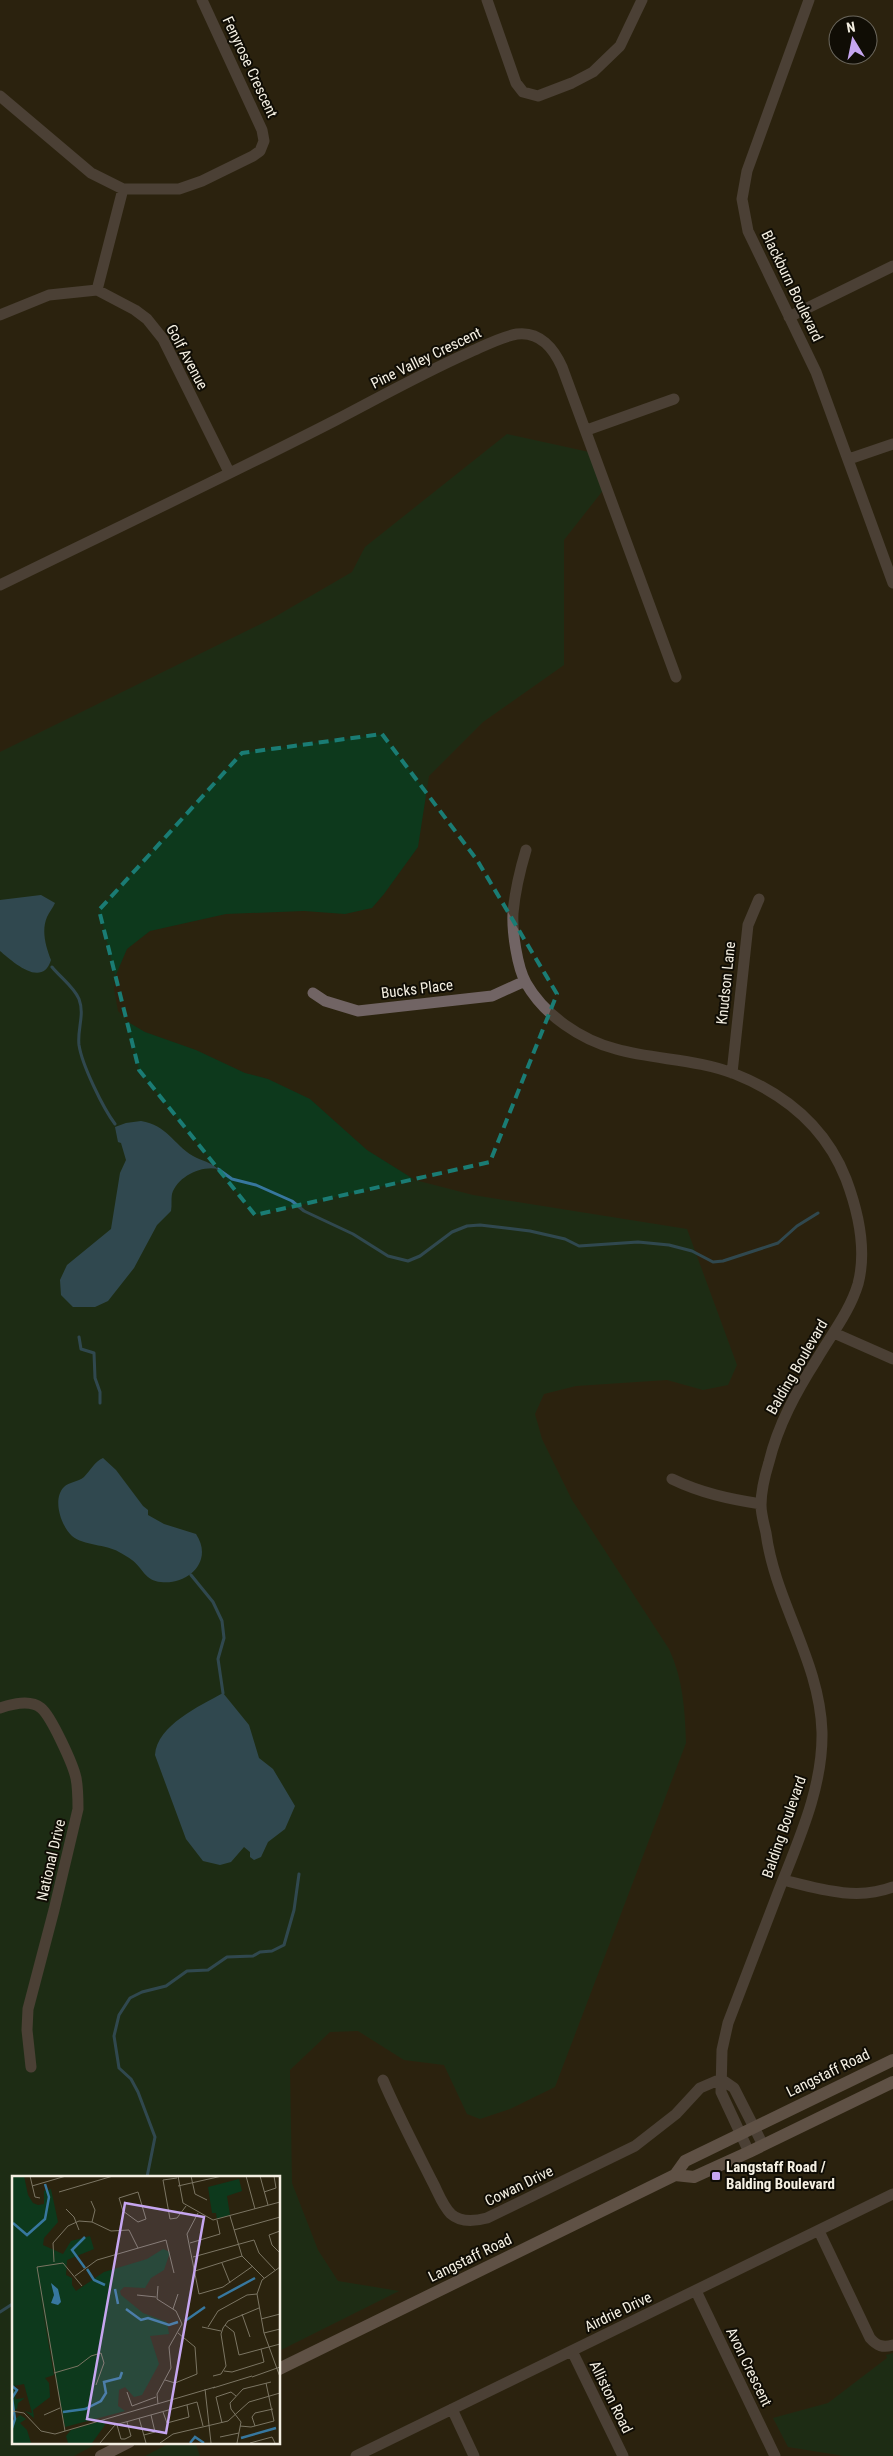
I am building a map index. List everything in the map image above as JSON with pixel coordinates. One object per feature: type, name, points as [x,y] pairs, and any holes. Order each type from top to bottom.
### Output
[{"type":"main road","name":"Langstaff Road","points":[[280,2369],[675,2175],[685,2161],[893,2060]]},
{"type":"main road","name":"Langstaff Road","points":[[675,2175],[694,2177],[763,2146],[893,2082]]},
{"type":"main road","points":[[101,2456],[125,2444]]},
{"type":"street","name":"Fenyrose Crescent","points":[[0,96],[92,173],[123,189],[179,189],[243,162],[260,151],[264,141],[262,130],[202,0]]},
{"type":"street","points":[[487,0],[516,83],[524,92],[538,96],[572,83],[605,62],[620,46],[642,0]]},
{"type":"street","name":"Blackburn Boulevard","points":[[809,0],[746,171],[742,199],[748,231],[816,372],[893,583]]},
{"type":"street","points":[[0,315],[49,295],[96,290],[123,189]]},
{"type":"street","points":[[789,317],[893,266]]},
{"type":"street","name":"Golf Avenue","points":[[96,290],[134,310],[156,328],[170,352],[229,472]]},
{"type":"street","name":"Pine Valley Crescent","points":[[0,585],[447,363],[502,338],[518,334],[540,338],[556,353],[587,430],[636,572],[676,677]]},
{"type":"street","points":[[587,430],[674,399]]},
{"type":"street","points":[[849,459],[893,444]]},
{"type":"street","name":"Balding Boulevard","points":[[526,850],[517,882],[513,916],[517,952],[525,981],[551,1012],[566,1026],[598,1043],[618,1050],[732,1073],[773,1092],[807,1118],[824,1137],[846,1180],[859,1220],[861,1256],[858,1284],[834,1333],[787,1410],[776,1436],[768,1464],[761,1504],[768,1554],[782,1598],[809,1662],[816,1686],[822,1731],[817,1780],[806,1818],[728,2023],[722,2050],[721,2079],[724,2099],[749,2152]]},
{"type":"street","name":"Knudson Lane","points":[[732,1073],[748,925],[759,899]]},
{"type":"street","name":"Bucks Place","points":[[313,993],[325,1001],[358,1011],[492,996],[525,981]]},
{"type":"street","points":[[834,1333],[893,1359]]},
{"type":"street","points":[[672,1478],[695,1490],[714,1496],[761,1504]]},
{"type":"street","name":"National Drive","points":[[0,1708],[16,1703],[29,1703],[41,1707],[48,1716],[70,1761],[76,1778],[78,1793],[78,1809],[28,2009],[27,2030],[31,2067]]},
{"type":"street","points":[[783,1880],[849,1894],[865,1894],[893,1887]]},
{"type":"street","points":[[721,2079],[734,2088],[763,2146]]},
{"type":"street","name":"Cowan Drive","points":[[383,2080],[398,2116],[450,2214],[457,2218],[474,2222],[487,2218],[635,2146],[676,2114],[700,2088],[721,2079]]},
{"type":"street","name":"Airdrie Drive","points":[[356,2456],[893,2194]]},
{"type":"street","points":[[818,2231],[870,2338],[877,2345],[886,2347],[893,2345]]},
{"type":"street","name":"Avon Crescent","points":[[696,2291],[774,2456]]},
{"type":"street","name":"Alliston Road","points":[[572,2351],[623,2456]]},
{"type":"street","points":[[452,2409],[474,2456]]},
{"type":"highlighted area","points":[[382,734],[477,860],[557,994],[490,1162],[255,1215],[139,1070],[99,910],[242,753]]},
{"type":"green space","points":[[507,434],[589,452],[608,484],[564,540],[564,665],[483,722],[429,776],[418,847],[372,908],[345,914],[304,911],[226,914],[150,931],[127,949],[115,977],[114,989],[118,1011],[128,1022],[145,1032],[196,1050],[245,1073],[268,1079],[310,1099],[367,1150],[415,1180],[473,1195],[687,1229],[737,1365],[728,1385],[703,1390],[667,1380],[576,1386],[544,1394],[535,1414],[542,1439],[572,1500],[669,1649],[674,1660],[682,1695],[686,1743],[555,2087],[510,2109],[480,2119],[467,2114],[444,2065],[404,2060],[358,2031],[330,2032],[290,2070],[292,2183],[318,2250],[338,2281],[399,2291],[280,2350],[280,2176],[12,2176],[12,2444],[96,2444],[74,2456],[0,2456],[0,752],[273,618],[352,572],[365,547]]},
{"type":"green space","points":[[893,2353],[893,2456],[844,2456],[788,2447],[773,2418],[828,2403],[887,2358],[886,2355]]},
{"type":"green space","points":[[168,2444],[196,2444],[200,2456],[145,2456]]},
{"type":"water","points":[[41,895],[55,903],[47,917],[44,928],[51,960],[47,968],[41,972],[34,973],[19,966],[0,951],[0,900]]},
{"type":"water","points":[[141,1121],[157,1126],[193,1156],[218,1169],[211,1168],[197,1171],[179,1182],[172,1194],[171,1211],[157,1225],[134,1268],[108,1301],[95,1307],[73,1307],[61,1295],[60,1280],[67,1265],[111,1229],[120,1173],[126,1160],[121,1143],[118,1142],[115,1127]]},
{"type":"water","points":[[103,1458],[116,1470],[148,1510],[148,1515],[164,1524],[196,1534],[201,1544],[202,1553],[200,1562],[189,1575],[171,1582],[156,1581],[148,1577],[136,1563],[114,1549],[83,1542],[68,1532],[59,1512],[60,1492],[66,1485],[84,1477]]},
{"type":"water","points":[[223,1693],[249,1725],[259,1758],[273,1769],[295,1806],[285,1829],[268,1842],[261,1857],[254,1860],[250,1857],[250,1852],[244,1847],[231,1862],[220,1865],[203,1861],[186,1839],[155,1755],[163,1734],[171,1726],[192,1710]]},
{"type":"waterway","points":[[52,967],[70,986],[79,999],[81,1005],[79,1045],[84,1064],[105,1108],[115,1124]]},
{"type":"waterway","points":[[218,1169],[232,1179],[256,1185],[292,1201],[304,1211],[353,1234],[388,1256],[408,1261],[420,1256],[452,1232],[467,1226],[480,1225],[530,1231],[565,1239],[579,1246],[638,1242],[669,1245],[692,1251],[713,1262],[723,1261],[778,1243],[797,1226],[818,1213]]},
{"type":"waterway","points":[[79,1337],[81,1349],[94,1353],[95,1378],[100,1392],[100,1403]]},
{"type":"waterway","points":[[191,1575],[213,1602],[222,1621],[224,1638],[218,1659],[223,1693]]},
{"type":"waterway","points":[[147,2176],[155,2137],[138,2092],[131,2079],[119,2068],[114,2036],[119,2015],[130,1998],[142,1992],[166,1986],[187,1971],[208,1970],[227,1957],[253,1956],[260,1952],[272,1951],[284,1945],[294,1910],[299,1874]]},
{"type":"waterway","points":[[0,2312],[12,2304]]},
{"type":"place","name":"Langstaff Road / Balding Boulevard","points":[[716,2176]]}]
